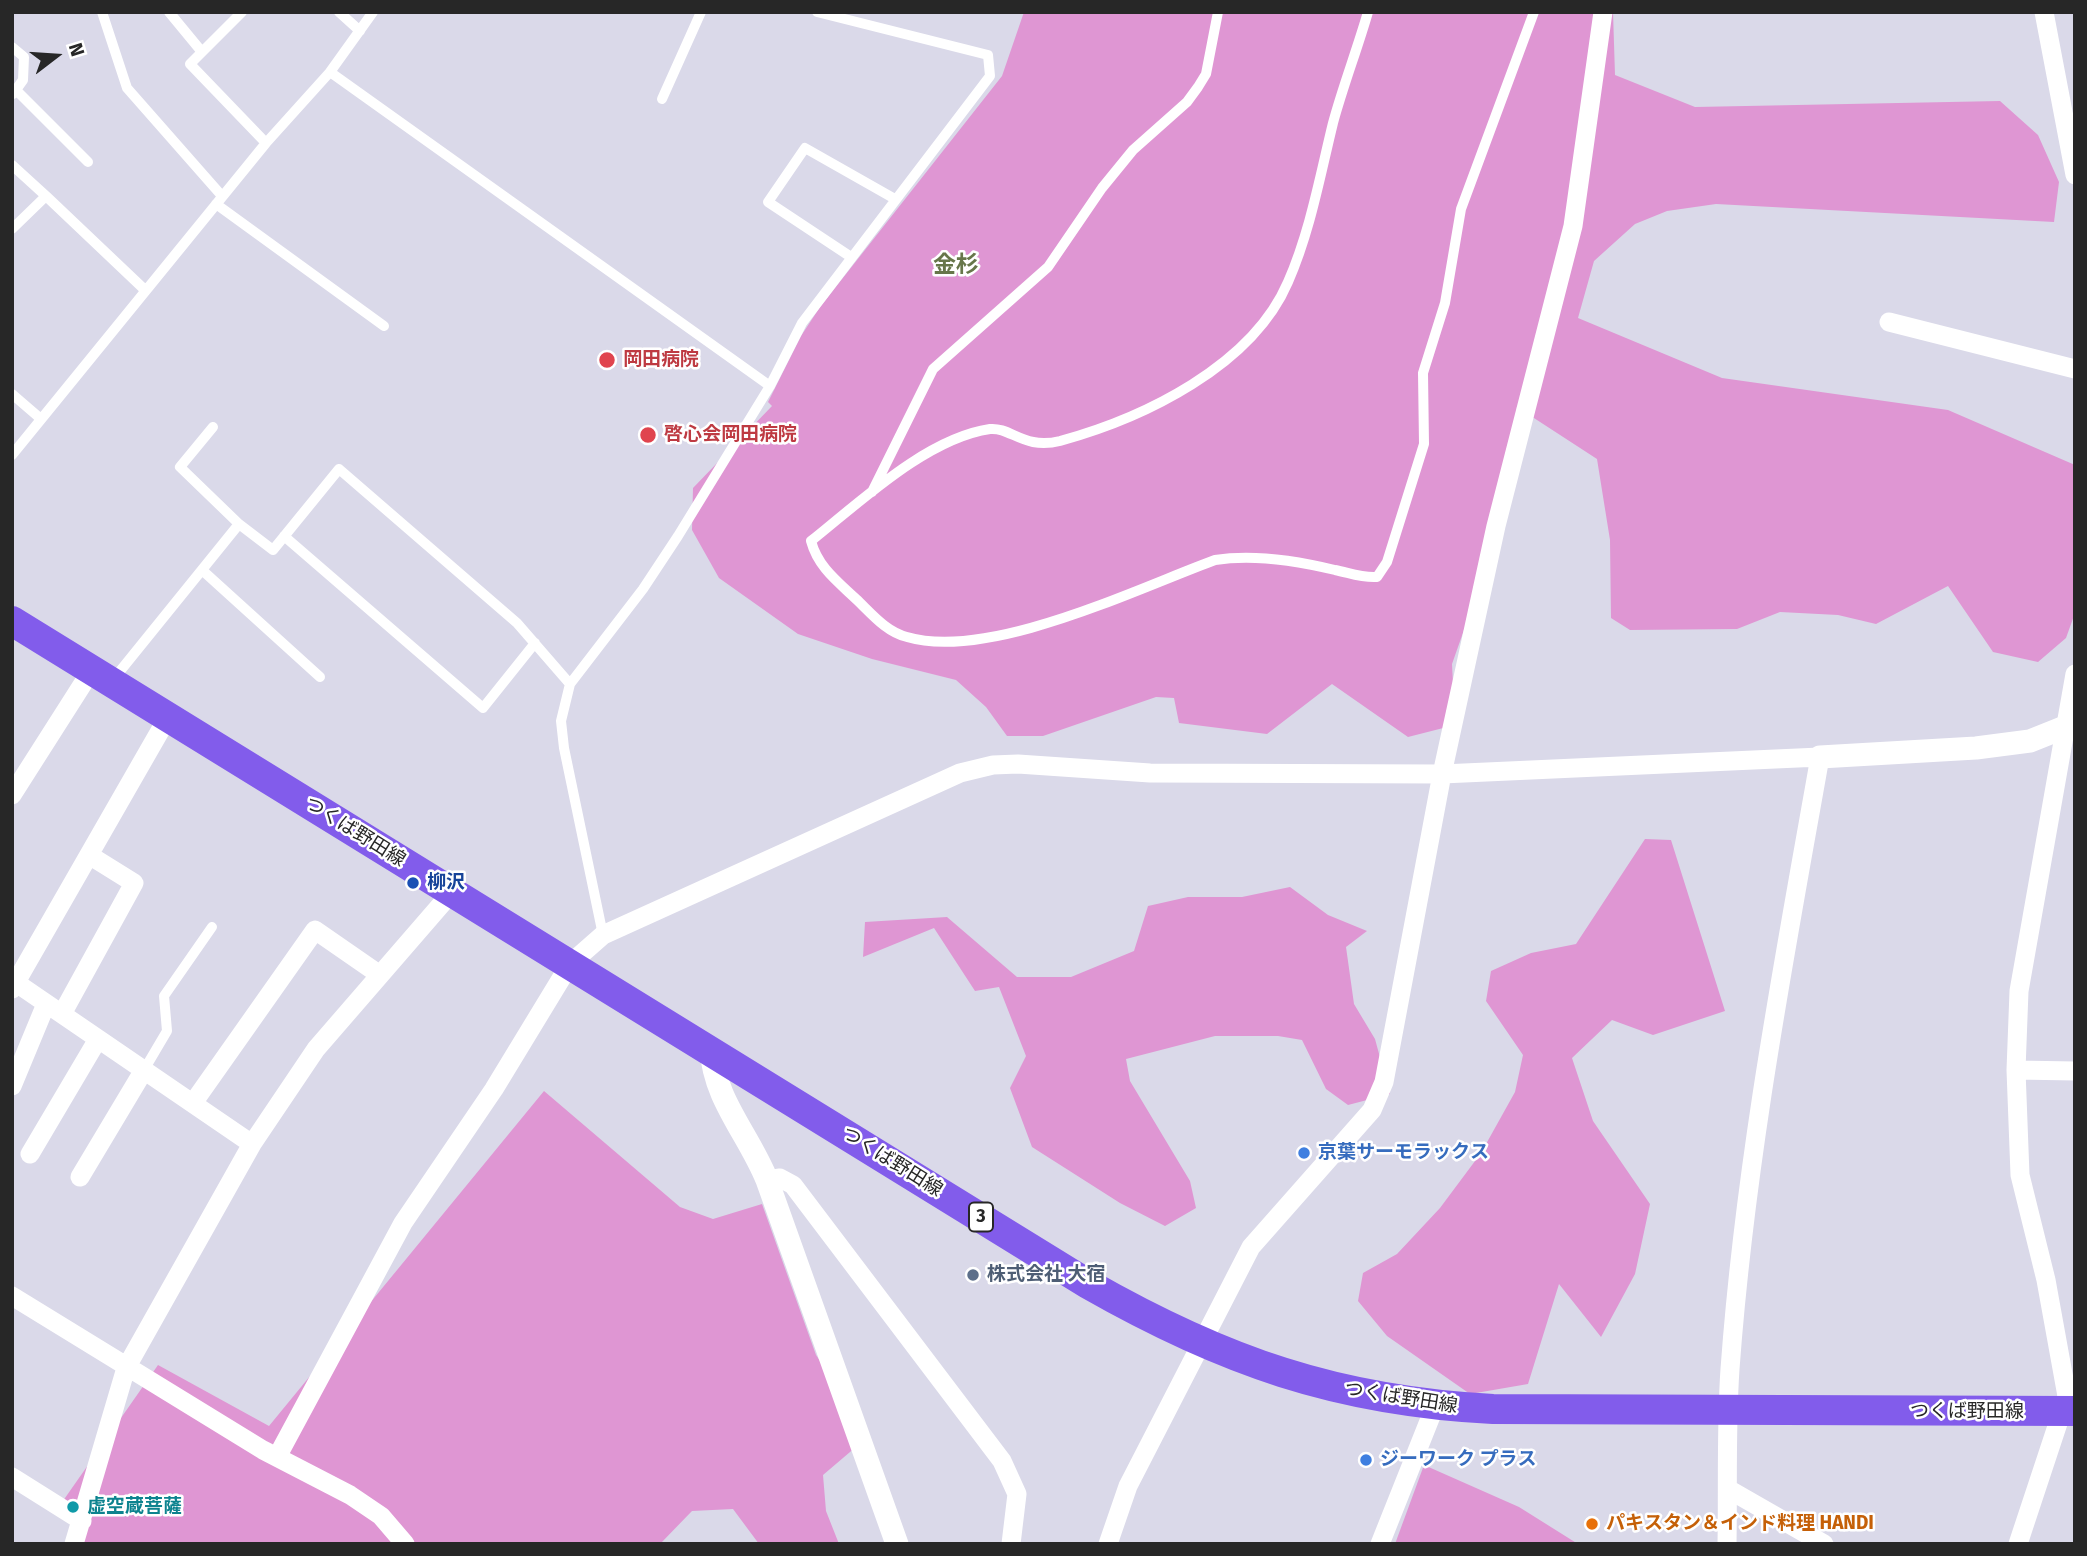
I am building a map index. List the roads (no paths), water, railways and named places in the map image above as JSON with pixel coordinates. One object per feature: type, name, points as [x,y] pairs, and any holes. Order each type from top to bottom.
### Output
[{"type":"main road","name":"つくば野田線","points":[[12,621],[710,1048],[1088,1284],[1151,1320],[1202,1344],[1303,1380],[1435,1406],[1493,1409],[2069,1411]]},
{"type":"street","points":[[1108,1544],[1128,1486],[1251,1247],[1372,1110],[1384,1082],[1442,774],[1499,515],[1573,226],[1603,12]]},
{"type":"street","points":[[2045,12],[2075,176]]},
{"type":"street","points":[[1889,322],[2075,369]]},
{"type":"street","points":[[2018,1544],[2069,1411],[2061,1357],[2017,1157],[2017,1070],[2019,991],[2069,726],[2075,674]]},
{"type":"street","points":[[12,795],[100,677]]},
{"type":"street","points":[[168,717],[13,984],[252,1144]]},
{"type":"street","points":[[277,1457],[403,1223],[495,1089],[570,964],[603,935],[960,773],[993,765],[1040,765],[1150,773],[1442,774],[1976,748],[2030,741],[2069,726]]},
{"type":"street","points":[[1727,1544],[1730,1372],[1748,1184],[1763,1079],[1820,757]]},
{"type":"street","points":[[12,1086],[54,1009],[134,883],[89,855]]},
{"type":"street","points":[[74,1544],[126,1368],[252,1144],[316,1049],[452,892]]},
{"type":"street","points":[[192,1103],[314,930],[380,975]]},
{"type":"street","points":[[30,1154],[98,1039]]},
{"type":"street","points":[[710,1048],[717,1087],[751,1145],[767,1180],[833,1357],[897,1544]]},
{"type":"street","points":[[80,1177],[144,1070]]},
{"type":"street","points":[[2017,1070],[2075,1071]]},
{"type":"street","points":[[767,1180],[780,1178],[793,1185],[1002,1461],[1017,1494],[1011,1544]]},
{"type":"street","points":[[12,1296],[126,1368],[277,1457],[350,1495],[381,1516],[405,1544]]},
{"type":"street","points":[[1380,1544],[1435,1406]]},
{"type":"street","points":[[12,1478],[82,1521]]},
{"type":"street","points":[[1728,1489],[1824,1544]]},
{"type":"lane","points":[[102,12],[127,88],[219,200],[384,326]]},
{"type":"lane","points":[[169,12],[202,52]]},
{"type":"lane","points":[[242,12],[190,64],[266,143]]},
{"type":"lane","points":[[339,12],[360,31]]},
{"type":"lane","points":[[12,455],[266,143],[330,72],[373,12]]},
{"type":"lane","points":[[662,99],[701,12]]},
{"type":"lane","points":[[603,935],[564,747],[561,721],[570,684],[643,589],[770,386],[802,323],[990,76],[988,55],[817,12]]},
{"type":"lane","points":[[872,492],[933,369],[1048,267],[1102,188],[1133,150],[1187,102],[1198,88],[1206,74],[1218,12]]},
{"type":"lane","points":[[1368,12],[1344,83],[1288,283],[1264,321],[1221,366],[1166,400],[1122,422],[1057,442],[1032,444],[993,429],[968,434],[921,458],[872,492],[811,541],[816,559],[891,630],[920,640],[977,640],[1055,620],[1215,560],[1236,556],[1335,570],[1353,576],[1377,577],[1387,562],[1424,444],[1423,373],[1445,303],[1461,209],[1534,12]]},
{"type":"lane","points":[[12,47],[24,57],[23,80],[14,92],[88,162]]},
{"type":"lane","points":[[330,72],[770,386]]},
{"type":"lane","points":[[850,257],[768,202],[805,148],[895,199]]},
{"type":"lane","points":[[12,165],[145,290]]},
{"type":"lane","points":[[12,229],[46,195]]},
{"type":"lane","points":[[12,394],[41,419]]},
{"type":"lane","points":[[213,427],[180,467],[239,524],[273,550],[340,469],[517,623],[570,684]]},
{"type":"lane","points":[[100,677],[202,570],[239,524]]},
{"type":"lane","points":[[284,536],[483,708],[535,643]]},
{"type":"lane","points":[[202,570],[320,677]]},
{"type":"lane","points":[[144,1070],[167,1031],[164,996],[212,927]]},
{"type":"place","name":"岡田病院","points":[[607,360]]},
{"type":"place","name":"啓心会岡田病院","points":[[648,435]]},
{"type":"place","name":"柳沢","points":[[413,883]]},
{"type":"place","name":"京葉サーモラックス","points":[[1304,1153]]},
{"type":"place","name":"株式会社 大宿","points":[[973,1275]]},
{"type":"place","name":"ジーワーク プラス","points":[[1366,1460]]},
{"type":"place","name":"虚空蔵菩薩","points":[[73,1507]]},
{"type":"place","name":"パキスタン＆インド料理 HANDI","points":[[1592,1524]]},
{"type":"district","name":"金杉","points":[[956,266]]}]
